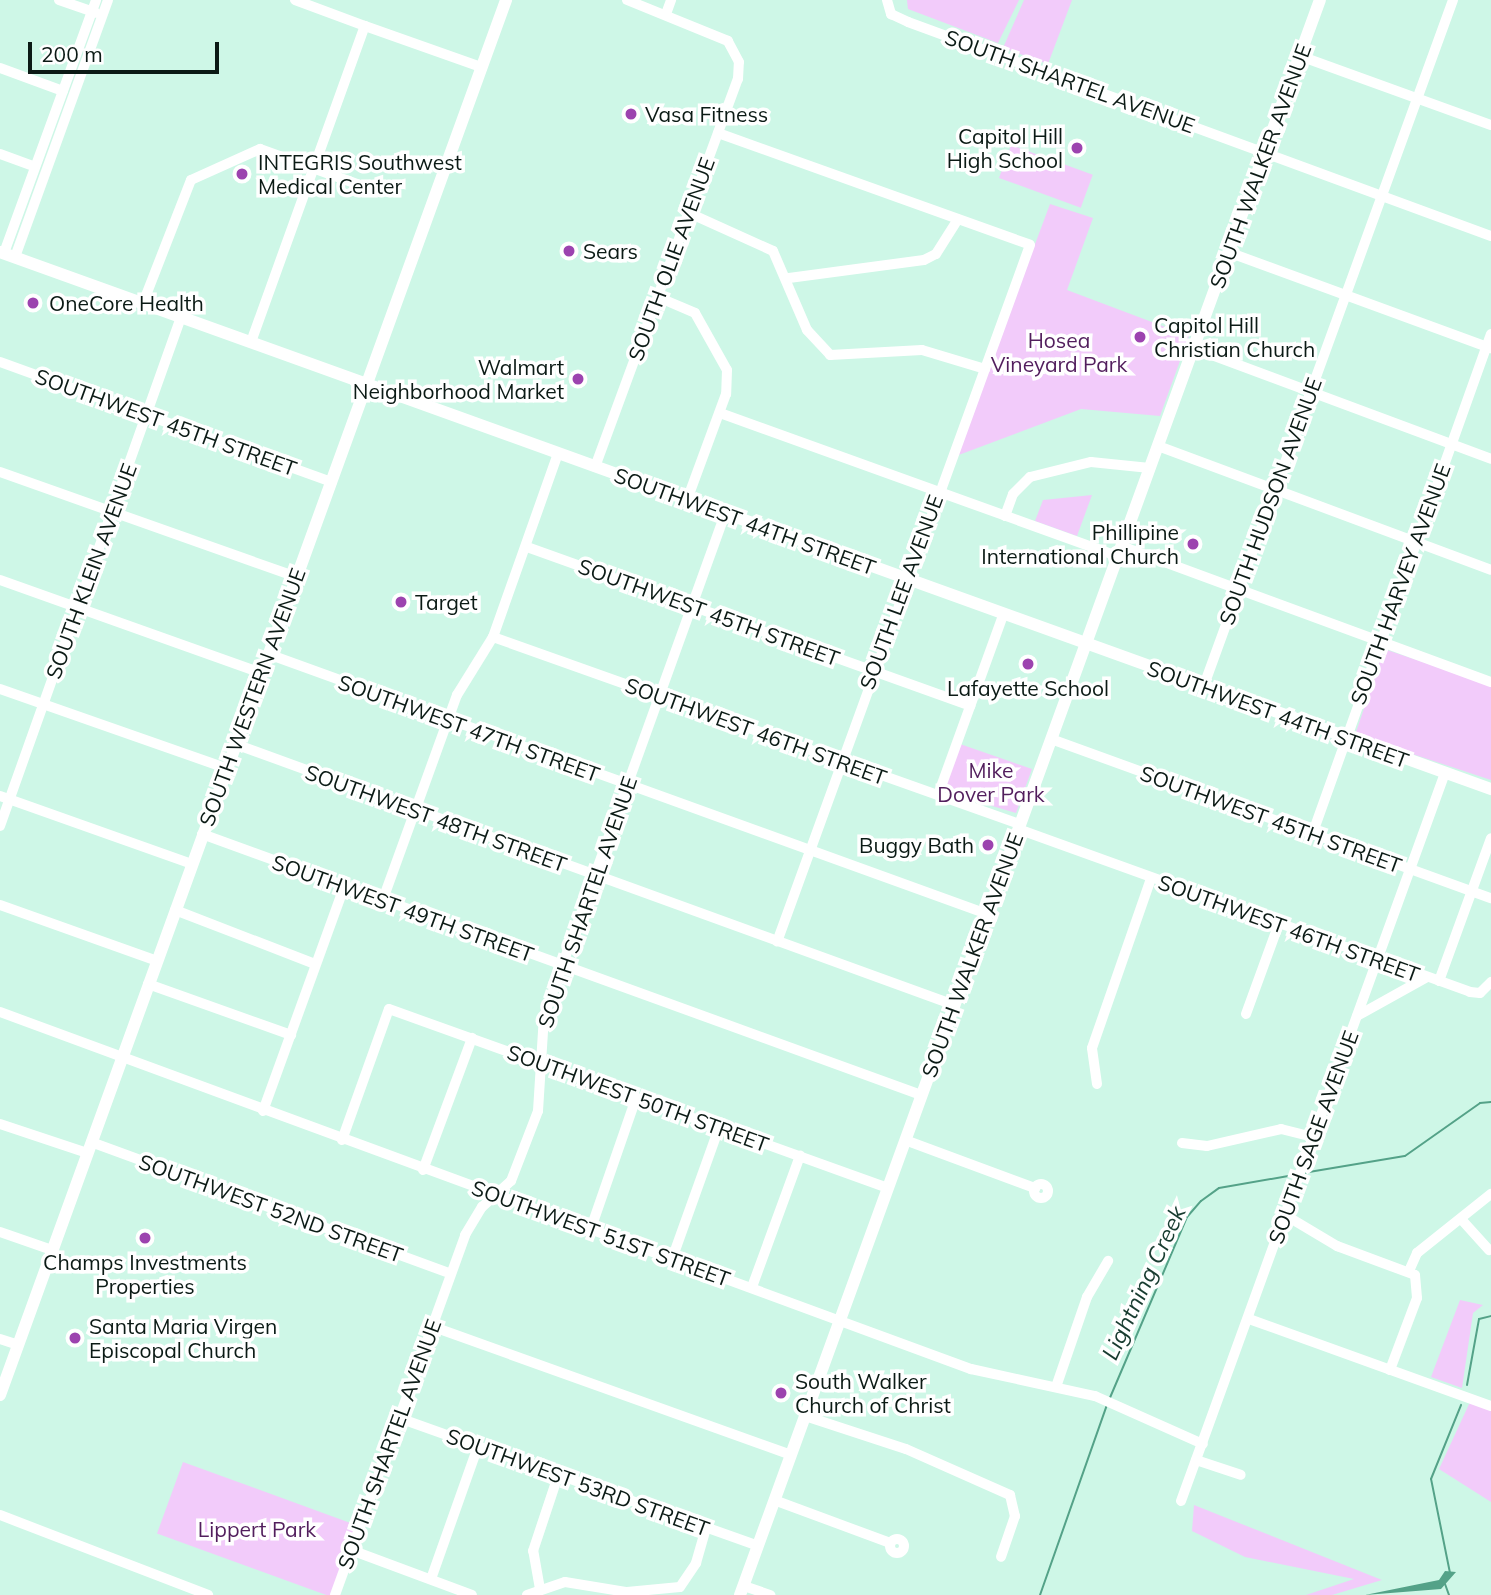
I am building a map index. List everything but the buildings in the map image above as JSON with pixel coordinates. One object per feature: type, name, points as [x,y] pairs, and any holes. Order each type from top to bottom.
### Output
[{"type":"main road","name":"SOUTH WESTERN AVENUE","points":[[0,1395],[506,0]]},
{"type":"main road","name":"SOUTH WALKER AVENUE","points":[[742,1590],[1320,0]]},
{"type":"main road","name":"SOUTHWEST 44TH STREET","points":[[6,254],[1203,688],[1491,789]]},
{"type":"street","points":[[59,0],[103,16]]},
{"type":"street","points":[[6,254],[96,0]]},
{"type":"street","points":[[6,254],[108,0]]},
{"type":"street","points":[[295,0],[481,67]]},
{"type":"street","points":[[628,0],[666,14],[671,0]]},
{"type":"street","name":"SOUTH SHARTEL AVENUE","points":[[887,0],[898,18],[1491,236]]},
{"type":"street","name":"SOUTH HUDSON AVENUE","points":[[1203,688],[1453,0]]},
{"type":"street","name":"SOUTH OLIE AVENUE","points":[[595,467],[660,298],[738,79],[733,51],[728,41],[666,14]]},
{"type":"street","points":[[251,342],[365,26]]},
{"type":"street","points":[[1300,56],[1491,125]]},
{"type":"street","points":[[0,68],[63,91]]},
{"type":"street","points":[[718,133],[958,219],[936,254],[924,260],[789,278]]},
{"type":"street","points":[[144,303],[191,180],[260,149],[363,186]]},
{"type":"street","points":[[0,154],[35,167]]},
{"type":"street","points":[[689,213],[754,238],[773,251],[789,278],[807,330],[830,355],[922,350],[985,369]]},
{"type":"street","name":"SOUTH LEE AVENUE","points":[[777,942],[937,490],[1030,245],[958,219]]},
{"type":"street","points":[[1228,252],[1489,347]]},
{"type":"street","points":[[660,298],[695,313],[714,340],[728,383],[720,413],[687,500]]},
{"type":"street","name":"SOUTH KLEIN AVENUE","points":[[0,825],[5,798],[44,705],[181,317]]},
{"type":"street","name":"SOUTH HARVEY AVENUE","points":[[1312,835],[1379,641],[1489,347],[1491,334]]},
{"type":"street","points":[[1193,348],[1491,459]]},
{"type":"street","name":"SOUTHWEST 45TH STREET","points":[[0,362],[331,482]]},
{"type":"street","points":[[720,413],[1005,516],[1240,589],[1491,682]]},
{"type":"street","points":[[1158,446],[1491,570]]},
{"type":"street","points":[[382,902],[447,722],[493,637],[558,453]]},
{"type":"street","points":[[1005,516],[1013,494],[1030,477],[1091,462],[1150,468]]},
{"type":"street","points":[[0,472],[296,577]]},
{"type":"street","name":"SOUTH SHARTEL AVENUE","points":[[335,1595],[431,1326],[474,1218],[512,1181],[538,1111],[544,1016],[724,514]]},
{"type":"street","name":"SOUTHWEST 45TH STREET","points":[[527,547],[970,706]]},
{"type":"street","points":[[0,580],[261,673]]},
{"type":"street","points":[[938,794],[1003,615]]},
{"type":"street","name":"SOUTHWEST 46TH STREET","points":[[493,637],[839,763],[938,794],[1151,879],[1278,926],[1439,981],[1482,992],[1491,982]]},
{"type":"street","name":"SOUTHWEST 47TH STREET","points":[[268,654],[447,722],[987,914]]},
{"type":"street","points":[[0,689],[226,768]]},
{"type":"street","name":"SOUTHWEST 45TH STREET","points":[[1051,739],[1491,898]]},
{"type":"street","name":"SOUTHWEST 48TH STREET","points":[[235,744],[415,813],[954,1005]]},
{"type":"street","name":"SOUTH SAGE AVENUE","points":[[1181,1501],[1446,773]]},
{"type":"street","points":[[5,798],[192,864]]},
{"type":"street","name":"SOUTHWEST 49TH STREET","points":[[202,834],[382,902],[921,1095]]},
{"type":"street","points":[[1439,981],[1491,838]]},
{"type":"street","points":[[1097,1084],[1092,1048],[1151,879]]},
{"type":"street","points":[[263,1111],[344,887]]},
{"type":"street","points":[[0,905],[157,961]]},
{"type":"street","points":[[175,910],[315,964]]},
{"type":"street","points":[[1245,1014],[1278,926]]},
{"type":"street","points":[[1357,1016],[1427,977]]},
{"type":"street","points":[[148,984],[290,1035]]},
{"type":"street","name":"SOUTHWEST 50TH STREET","points":[[342,1140],[388,1009],[888,1188]]},
{"type":"street","name":"SOUTHWEST 51ST STREET","points":[[0,1012],[590,1231],[841,1318],[971,1369],[1056,1384],[1123,1406],[1203,1444]]},
{"type":"street","points":[[423,1170],[472,1038]]},
{"type":"street","points":[[590,1231],[636,1098]]},
{"type":"street","name":"SOUTHWEST 52ND STREET","points":[[0,1124],[89,1148],[451,1273]]},
{"type":"street","points":[[672,1259],[719,1128]]},
{"type":"street","points":[[1182,1143],[1207,1146],[1281,1129],[1313,1137]]},
{"type":"street","points":[[905,1140],[1035,1188]]},
{"type":"street","points":[[752,1287],[800,1156]]},
{"type":"street","points":[[1409,1271],[1417,1253],[1491,1194]]},
{"type":"street","points":[[1284,1215],[1337,1246],[1409,1271],[1419,1288],[1390,1370]]},
{"type":"street","points":[[1461,1219],[1489,1251]]},
{"type":"street","points":[[0,1232],[52,1251]]},
{"type":"street","points":[[1056,1384],[1087,1297],[1108,1261]]},
{"type":"street","points":[[1249,1319],[1491,1406]]},
{"type":"street","points":[[431,1326],[791,1455]]},
{"type":"street","points":[[0,1339],[18,1345]]},
{"type":"street","points":[[805,1416],[906,1449],[1010,1495],[1015,1516],[1001,1557]]},
{"type":"street","name":"SOUTHWEST 53RD STREET","points":[[398,1418],[758,1546]]},
{"type":"street","points":[[431,1579],[478,1446]]},
{"type":"street","points":[[1196,1460],[1241,1475]]},
{"type":"street","points":[[540,1589],[533,1551],[558,1476]]},
{"type":"street","points":[[775,1500],[890,1543]]},
{"type":"street","points":[[0,1516],[183,1591],[208,1595]]},
{"type":"street","points":[[527,1595],[540,1589],[581,1581],[627,1592],[680,1587],[696,1563],[706,1527]]},
{"type":"street","points":[[351,1550],[472,1595]]},
{"type":"street","points":[[742,1590],[769,1595]]},
{"type":"green space","points":[[907,0],[1019,0],[998,43],[908,9]]},
{"type":"green space","points":[[1024,0],[1072,0],[1048,64],[1003,48]]},
{"type":"green space","points":[[1011,145],[1093,175],[1081,208],[999,178]]},
{"type":"green space","name":"Hosea Vineyard Park","points":[[1050,204],[1093,218],[1067,290],[1189,336],[1160,416],[1081,409],[956,456]]},
{"type":"green space","points":[[1092,495],[1077,536],[1035,521],[1043,500]]},
{"type":"green space","points":[[1384,649],[1491,685],[1491,780],[1355,735]]},
{"type":"green space","name":"Mike Dover Park","points":[[960,744],[1032,769],[1016,813],[948,793],[945,786]]},
{"type":"green space","points":[[1460,1300],[1483,1305],[1473,1313],[1462,1388],[1431,1377]]},
{"type":"green space","points":[[1470,1402],[1491,1409],[1491,1502],[1439,1469]]},
{"type":"green space","name":"Lippert Park","points":[[183,1462],[356,1525],[330,1595],[157,1533]]},
{"type":"green space","points":[[1194,1505],[1382,1580],[1332,1595],[1306,1595],[1354,1579],[1245,1557],[1192,1531]]},
{"type":"shaded area","points":[[1445,1571],[1456,1572],[1441,1589],[1365,1595],[1439,1580]]},
{"type":"waterway","name":"Lightning Creek","points":[[1303,1173],[1405,1156],[1480,1103],[1491,1102]]},
{"type":"waterway","name":"Lightning Creek","points":[[1109,1400],[1187,1217],[1201,1201],[1219,1188],[1294,1175]]},
{"type":"waterway","points":[[1467,1385],[1479,1319],[1491,1316]]},
{"type":"waterway","name":"Lightning Creek","points":[[1040,1595],[1107,1405]]},
{"type":"waterway","points":[[1450,1573],[1431,1479],[1461,1405]]},
{"type":"waterway","points":[[1445,1584],[1449,1595]]},
{"type":"place","name":"Vasa Fitness","points":[[631,114]]},
{"type":"place","name":"Capitol Hill High School","points":[[1077,148]]},
{"type":"place","name":"INTEGRIS Southwest Medical Center","points":[[242,174]]},
{"type":"place","name":"Sears","points":[[569,251]]},
{"type":"place","name":"OneCore Health","points":[[33,303]]},
{"type":"place","name":"Capitol Hill Christian Church","points":[[1140,337]]},
{"type":"place","name":"Walmart Neighborhood Market","points":[[578,379]]},
{"type":"place","name":"Phillipine International Church","points":[[1193,544]]},
{"type":"place","name":"Target","points":[[401,602]]},
{"type":"place","name":"Lafayette School","points":[[1028,664]]},
{"type":"place","name":"Buggy Bath","points":[[988,845]]},
{"type":"place","name":"Champs Investments Properties","points":[[145,1238]]},
{"type":"place","name":"Santa Maria Virgen Episcopal Church","points":[[75,1338]]},
{"type":"place","name":"South Walker Church of Christ","points":[[781,1393]]}]
